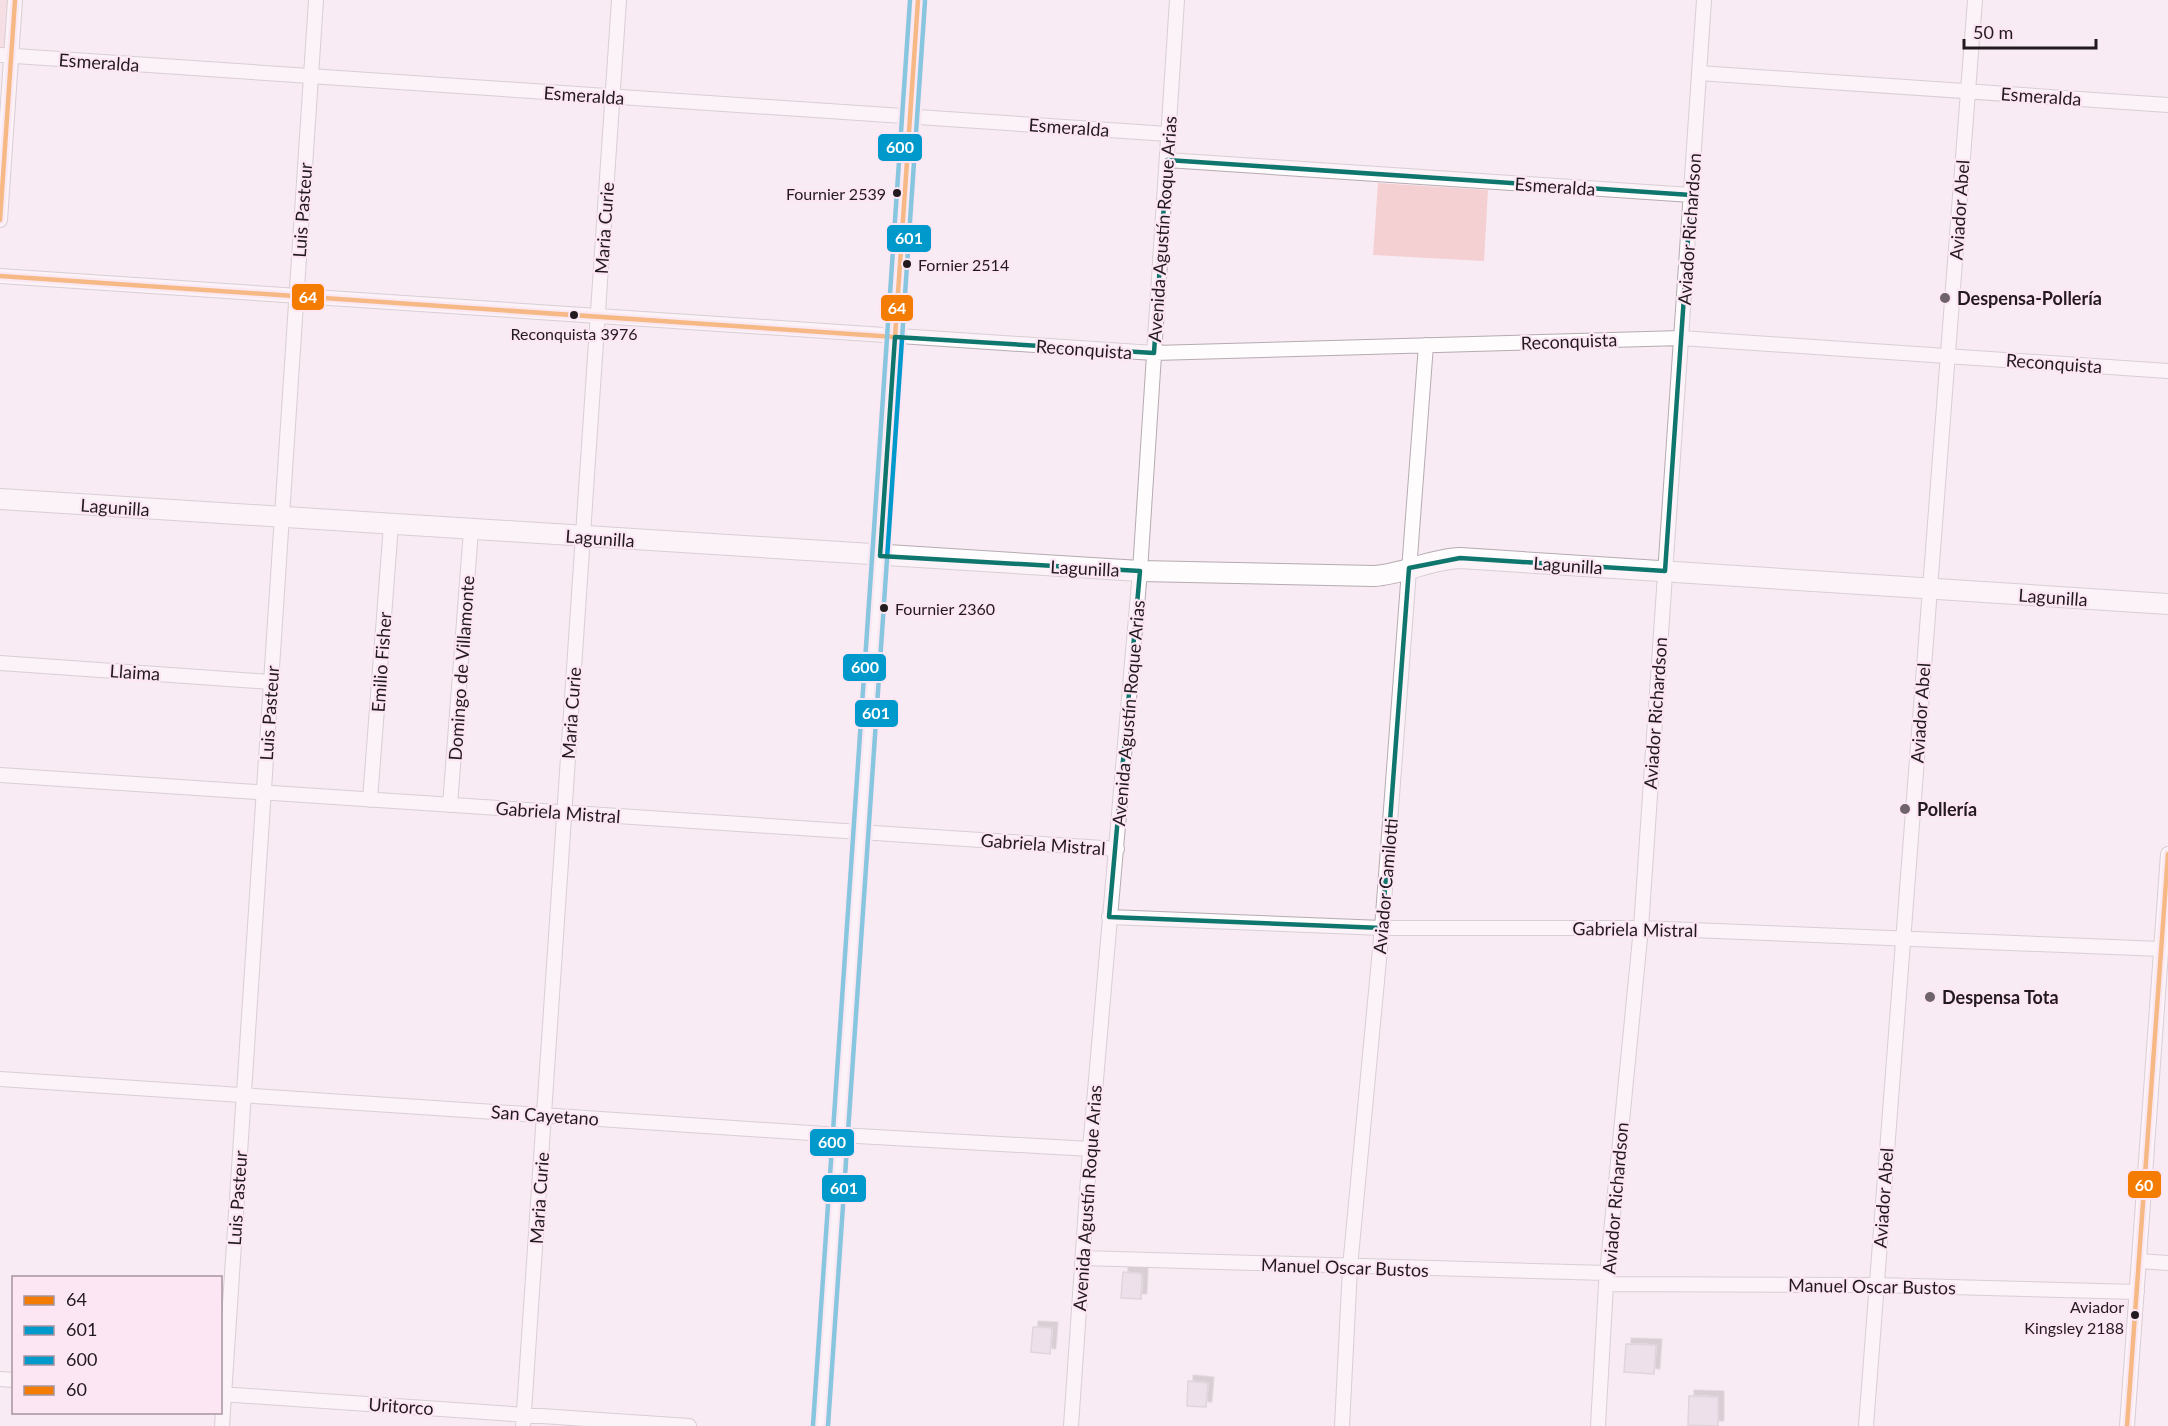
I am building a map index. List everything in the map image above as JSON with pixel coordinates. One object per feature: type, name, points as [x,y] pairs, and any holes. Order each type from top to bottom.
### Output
[{"type":"main road","name":"Lagunilla","points":[[0,499],[1140,571],[1374,576],[1387,575],[1438,559],[1460,558],[2168,604]]},
{"type":"street","points":[[0,220],[5,55],[15,0]]},
{"type":"street","name":"Luis Pasteur","points":[[222,1426],[222,1394],[244,1095],[316,0]]},
{"type":"street","name":"Maria Curie","points":[[524,1420],[619,0]]},
{"type":"street","points":[[820,1426],[918,0]]},
{"type":"street","name":"Avenida Agustín Roque Arias","points":[[1071,1426],[1090,1149],[1140,571],[1177,0]]},
{"type":"street","name":"Aviador Richardson","points":[[1598,1426],[1607,1278],[1641,928],[1704,0]]},
{"type":"street","name":"Aviador Abel","points":[[1866,1426],[1975,0]]},
{"type":"street","name":"Esmeralda","points":[[5,55],[1168,134]]},
{"type":"street","name":"Esmeralda","points":[[1699,73],[2168,105]]},
{"type":"street","name":"Esmeralda","points":[[1167,160],[1691,195]]},
{"type":"street","name":"Reconquista","points":[[0,276],[1154,353],[1681,338],[2168,371]]},
{"type":"street","name":"Aviador Camilotti","points":[[1342,1426],[1350,1268],[1382,928],[1426,345]]},
{"type":"street","name":"Emilio Fisher","points":[[370,800],[392,525]]},
{"type":"street","name":"Domingo de Villamonte","points":[[450,805],[471,530]]},
{"type":"street","name":"Llaima","points":[[0,663],[271,682]]},
{"type":"street","name":"Gabriela Mistral","points":[[0,775],[1117,849]]},
{"type":"street","points":[[2127,1426],[2164,968],[2161,949],[2168,854]]},
{"type":"street","name":"Gabriela Mistral","points":[[1109,917],[1382,928],[1641,928],[2161,949]]},
{"type":"street","name":"San Cayetano","points":[[0,1079],[840,1135],[1090,1149]]},
{"type":"street","name":"Manuel Oscar Bustos","points":[[1082,1258],[1607,1278],[2137,1292]]},
{"type":"street","points":[[2139,1261],[2168,1263]]},
{"type":"street","name":"Uritorco","points":[[222,1394],[524,1420],[689,1426]]},
{"type":"highlighted area","points":[[1167,160],[1691,195],[1665,571],[1460,558],[1409,568],[1382,928],[1109,917],[1140,571],[880,556],[895,337],[1154,353]]},
{"type":"shaded area","points":[[0,0],[15,0],[11,56],[0,55]]},
{"type":"shaded area","points":[[1378,183],[1488,190],[1484,261],[1373,255]]},
{"type":"building","points":[[1123,1272],[1142,1274],[1141,1299],[1121,1298]]},
{"type":"building","points":[[1033,1327],[1052,1328],[1050,1354],[1031,1352]]},
{"type":"building","points":[[1626,1344],[1656,1345],[1654,1374],[1624,1372]]},
{"type":"building","points":[[1188,1381],[1208,1383],[1206,1407],[1187,1406]]},
{"type":"building","points":[[1689,1396],[1718,1397],[1718,1426],[1688,1425]]},
{"type":"transit line","name":"64","points":[[0,220],[15,0]]},
{"type":"transit line","name":"600","points":[[813,1425],[910,0]]},
{"type":"transit line","name":"64","points":[[0,276],[895,337],[918,0]]},
{"type":"transit line","name":"601","points":[[828,1426],[925,1]]},
{"type":"transit line","name":"60","points":[[2127,1426],[2168,854]]},
{"type":"place","name":"Fournier 2539","points":[[897,193]]},
{"type":"place","name":"Fornier 2514","points":[[907,264]]},
{"type":"place","name":"Despensa-Pollería","points":[[1945,298]]},
{"type":"place","name":"Reconquista 3976","points":[[574,315]]},
{"type":"place","name":"Fournier 2360","points":[[884,608]]},
{"type":"place","name":"Pollería","points":[[1905,809]]},
{"type":"place","name":"Despensa Tota","points":[[1930,997]]},
{"type":"place","name":"Aviador Kingsley 2188","points":[[2135,1315]]}]
